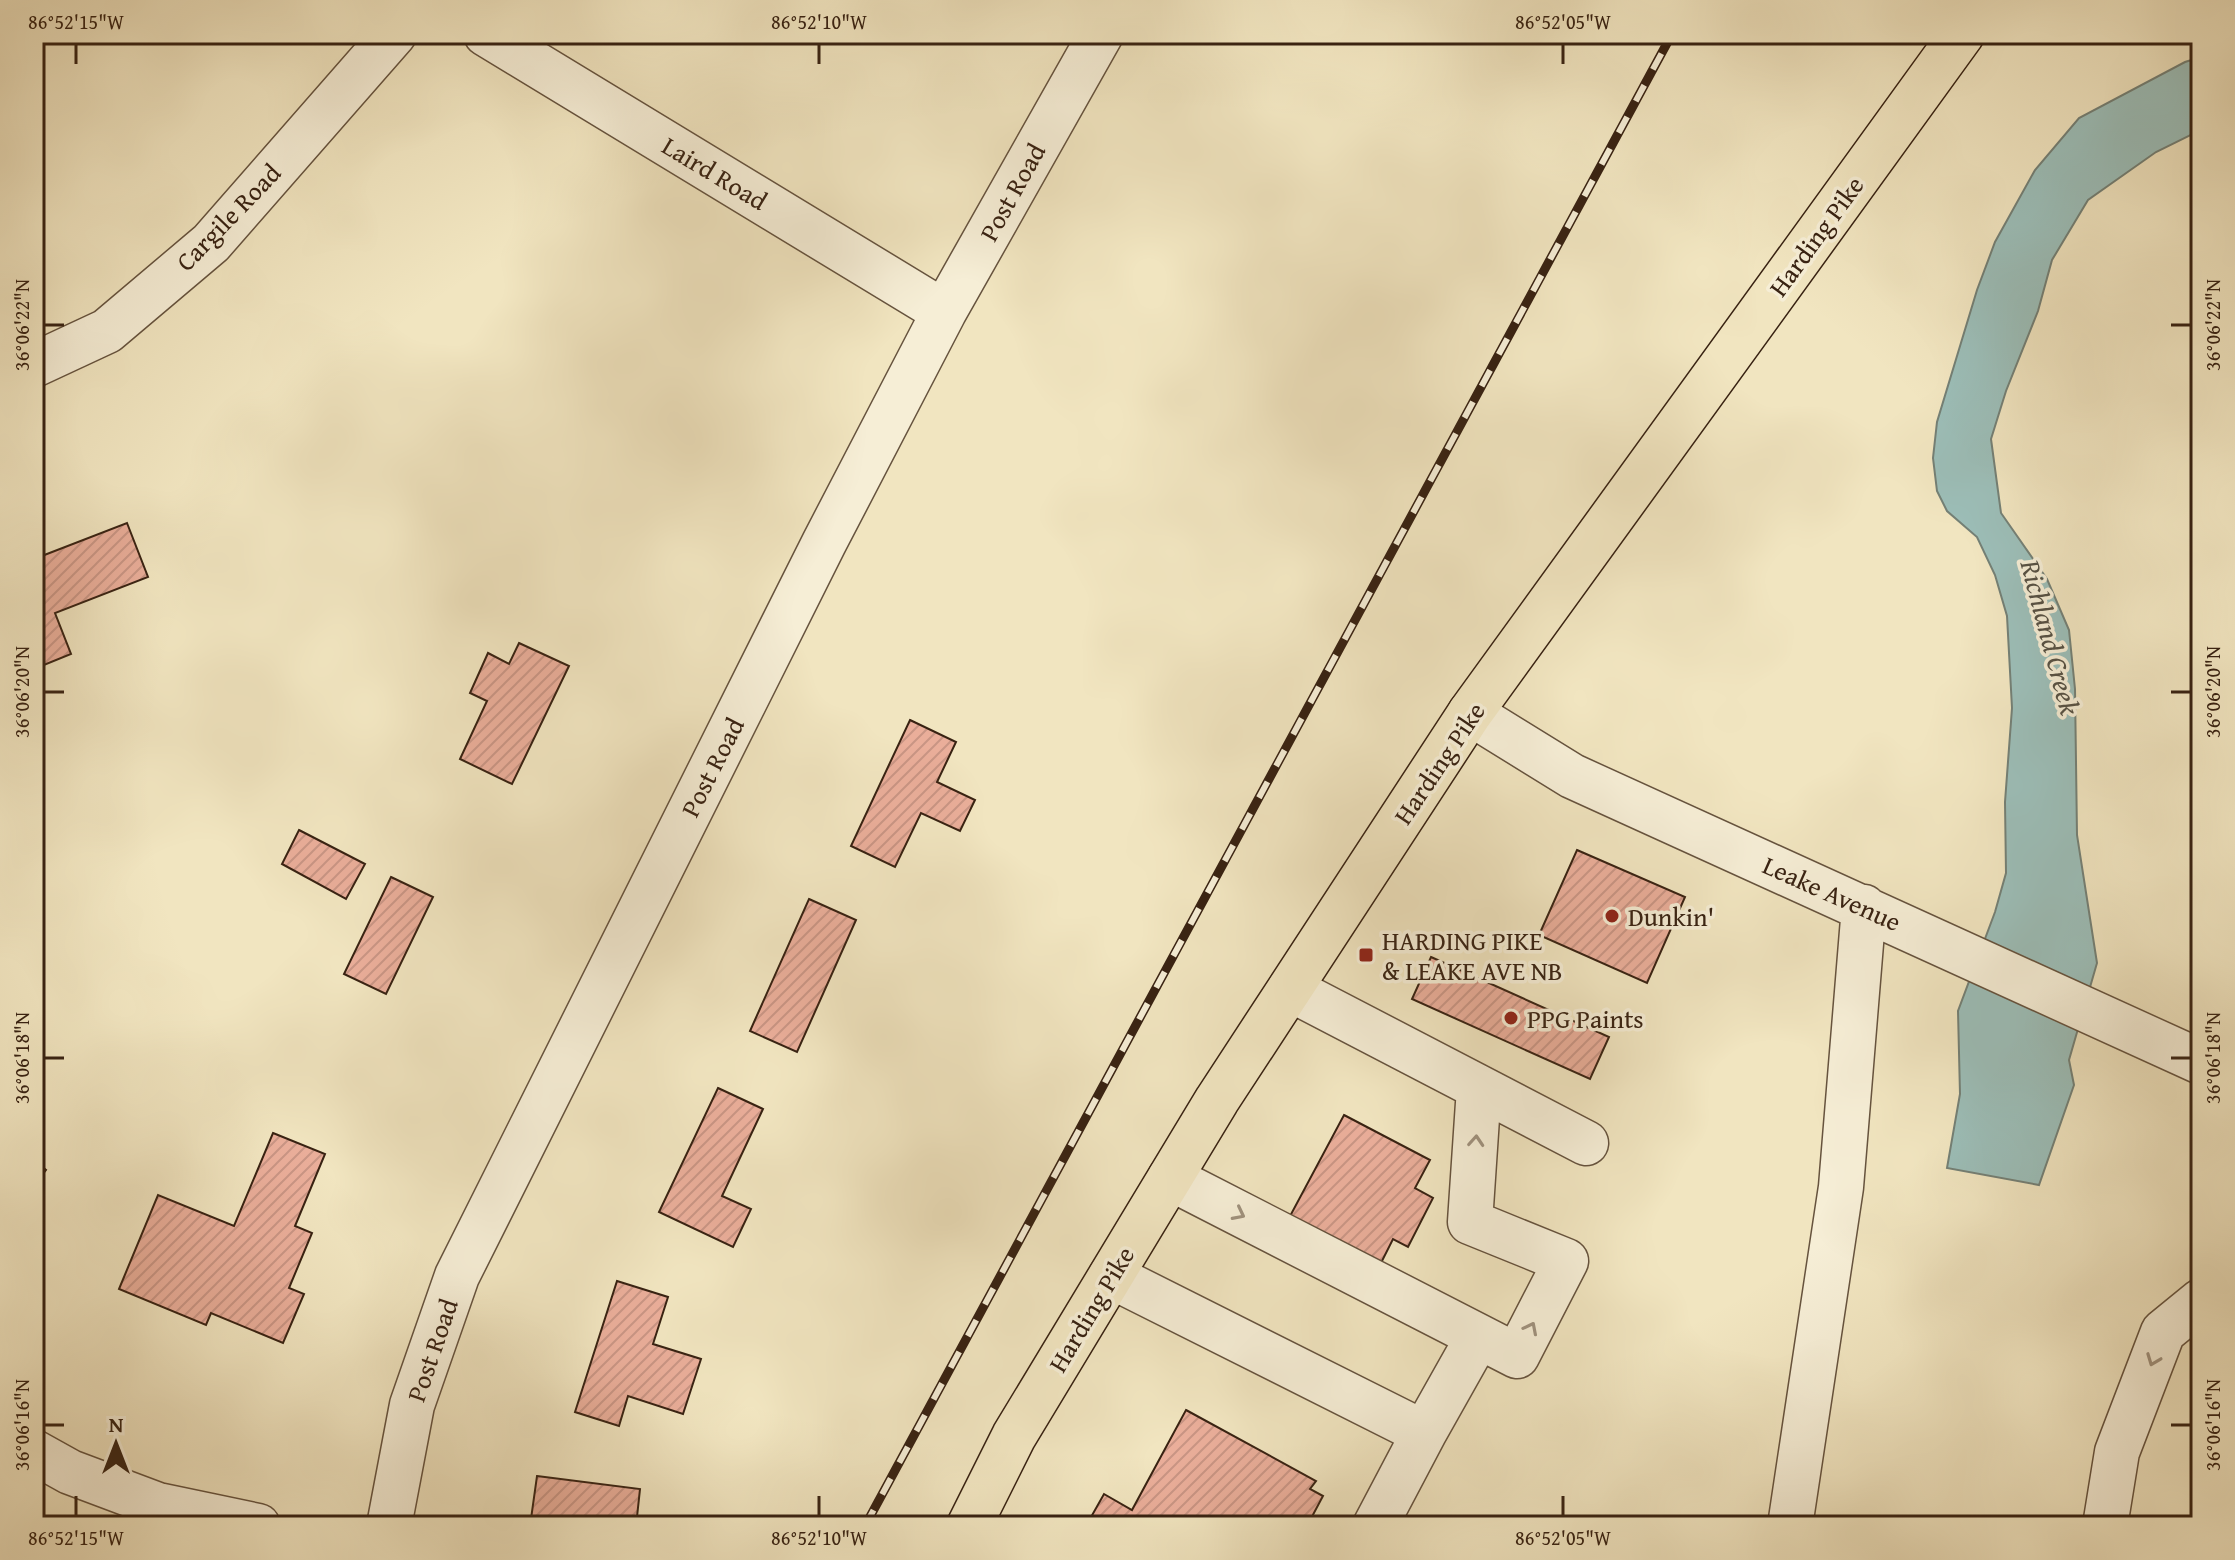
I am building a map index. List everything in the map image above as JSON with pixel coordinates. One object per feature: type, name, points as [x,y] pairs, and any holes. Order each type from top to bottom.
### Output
[{"type":"main road","name":"Harding Pike","points":[[969,1526],[1014,1436],[1170,1178],[1470,713],[1962,34]]},
{"type":"street","name":"Cargile Road","points":[[34,365],[107,331],[211,243],[394,34]]},
{"type":"street","name":"Laird Road","points":[[486,34],[944,312]]},
{"type":"street","name":"Post Road","points":[[389,1526],[412,1405],[457,1276],[824,543],[944,312],[1101,34]]},
{"type":"street","name":"Leake Avenue","points":[[1470,713],[1572,776],[2201,1062]]},
{"type":"street","points":[[1790,1526],[1841,1187],[1864,907]]},
{"type":"street","points":[[1290,989],[1586,1143]]},
{"type":"street","points":[[1170,1178],[1517,1356],[1566,1261],[1470,1222],[1479,1088]]},
{"type":"street","points":[[1111,1276],[1424,1433]]},
{"type":"street","points":[[2105,1526],[2117,1452],[2163,1332],[2201,1301]]},
{"type":"street","points":[[1375,1526],[1478,1337]]},
{"type":"street","points":[[34,1452],[70,1472],[158,1505],[258,1526]]},
{"type":"water","name":"Richland Creek","points":[[2201,57],[2201,130],[2156,152],[2088,200],[2052,260],[2038,311],[2006,391],[1991,439],[2001,513],[2047,579],[2069,630],[2075,689],[2077,835],[2097,963],[2069,1060],[2074,1085],[2039,1185],[1947,1168],[1960,1094],[1958,1011],[1995,912],[2006,873],[2005,802],[2012,708],[2007,616],[1995,575],[1977,537],[1947,511],[1937,491],[1933,458],[1937,422],[1977,290],[1995,242],[2035,170],[2079,118],[2185,62]]},
{"type":"building","points":[[127,523],[148,577],[55,613],[71,654],[34,669],[34,559]]},
{"type":"building","points":[[519,643],[569,666],[512,784],[460,759],[487,701],[470,693],[488,653],[509,664]]},
{"type":"building","points":[[910,720],[956,742],[937,782],[975,800],[960,831],[921,813],[895,867],[851,846]]},
{"type":"building","points":[[299,830],[365,864],[346,899],[282,864]]},
{"type":"building","name":"Dunkin'","points":[[1577,850],[1685,897],[1647,983],[1539,935]]},
{"type":"building","points":[[391,877],[433,897],[386,994],[344,974]]},
{"type":"building","points":[[809,899],[856,920],[797,1052],[750,1031]]},
{"type":"building","name":"PPG Paints","points":[[1431,957],[1609,1037],[1590,1079],[1412,999]]},
{"type":"building","points":[[718,1088],[763,1109],[722,1196],[751,1209],[733,1247],[659,1212]]},
{"type":"building","points":[[1344,1115],[1430,1160],[1415,1188],[1433,1198],[1408,1247],[1393,1239],[1381,1263],[1289,1218]]},
{"type":"building","points":[[273,1133],[325,1154],[295,1226],[312,1233],[289,1288],[304,1294],[283,1343],[211,1313],[206,1325],[119,1289],[158,1195],[234,1226]]},
{"type":"building","points":[[34,1160],[46,1170],[34,1186]]},
{"type":"building","points":[[617,1281],[668,1297],[653,1344],[701,1359],[683,1414],[628,1396],[619,1426],[575,1412]]},
{"type":"building","points":[[1186,1410],[1316,1481],[1310,1489],[1323,1496],[1307,1526],[1086,1526],[1104,1494],[1132,1510]]},
{"type":"building","points":[[537,1476],[640,1489],[636,1526],[530,1526]]},
{"type":"railway","points":[[865,1526],[1672,34]]},
{"type":"place","name":"Dunkin'","points":[[1612,916]]},
{"type":"place","name":"HARDING PIKE & LEAKE AVE NB","points":[[1366,955]]},
{"type":"place","name":"PPG Paints","points":[[1511,1018]]}]
